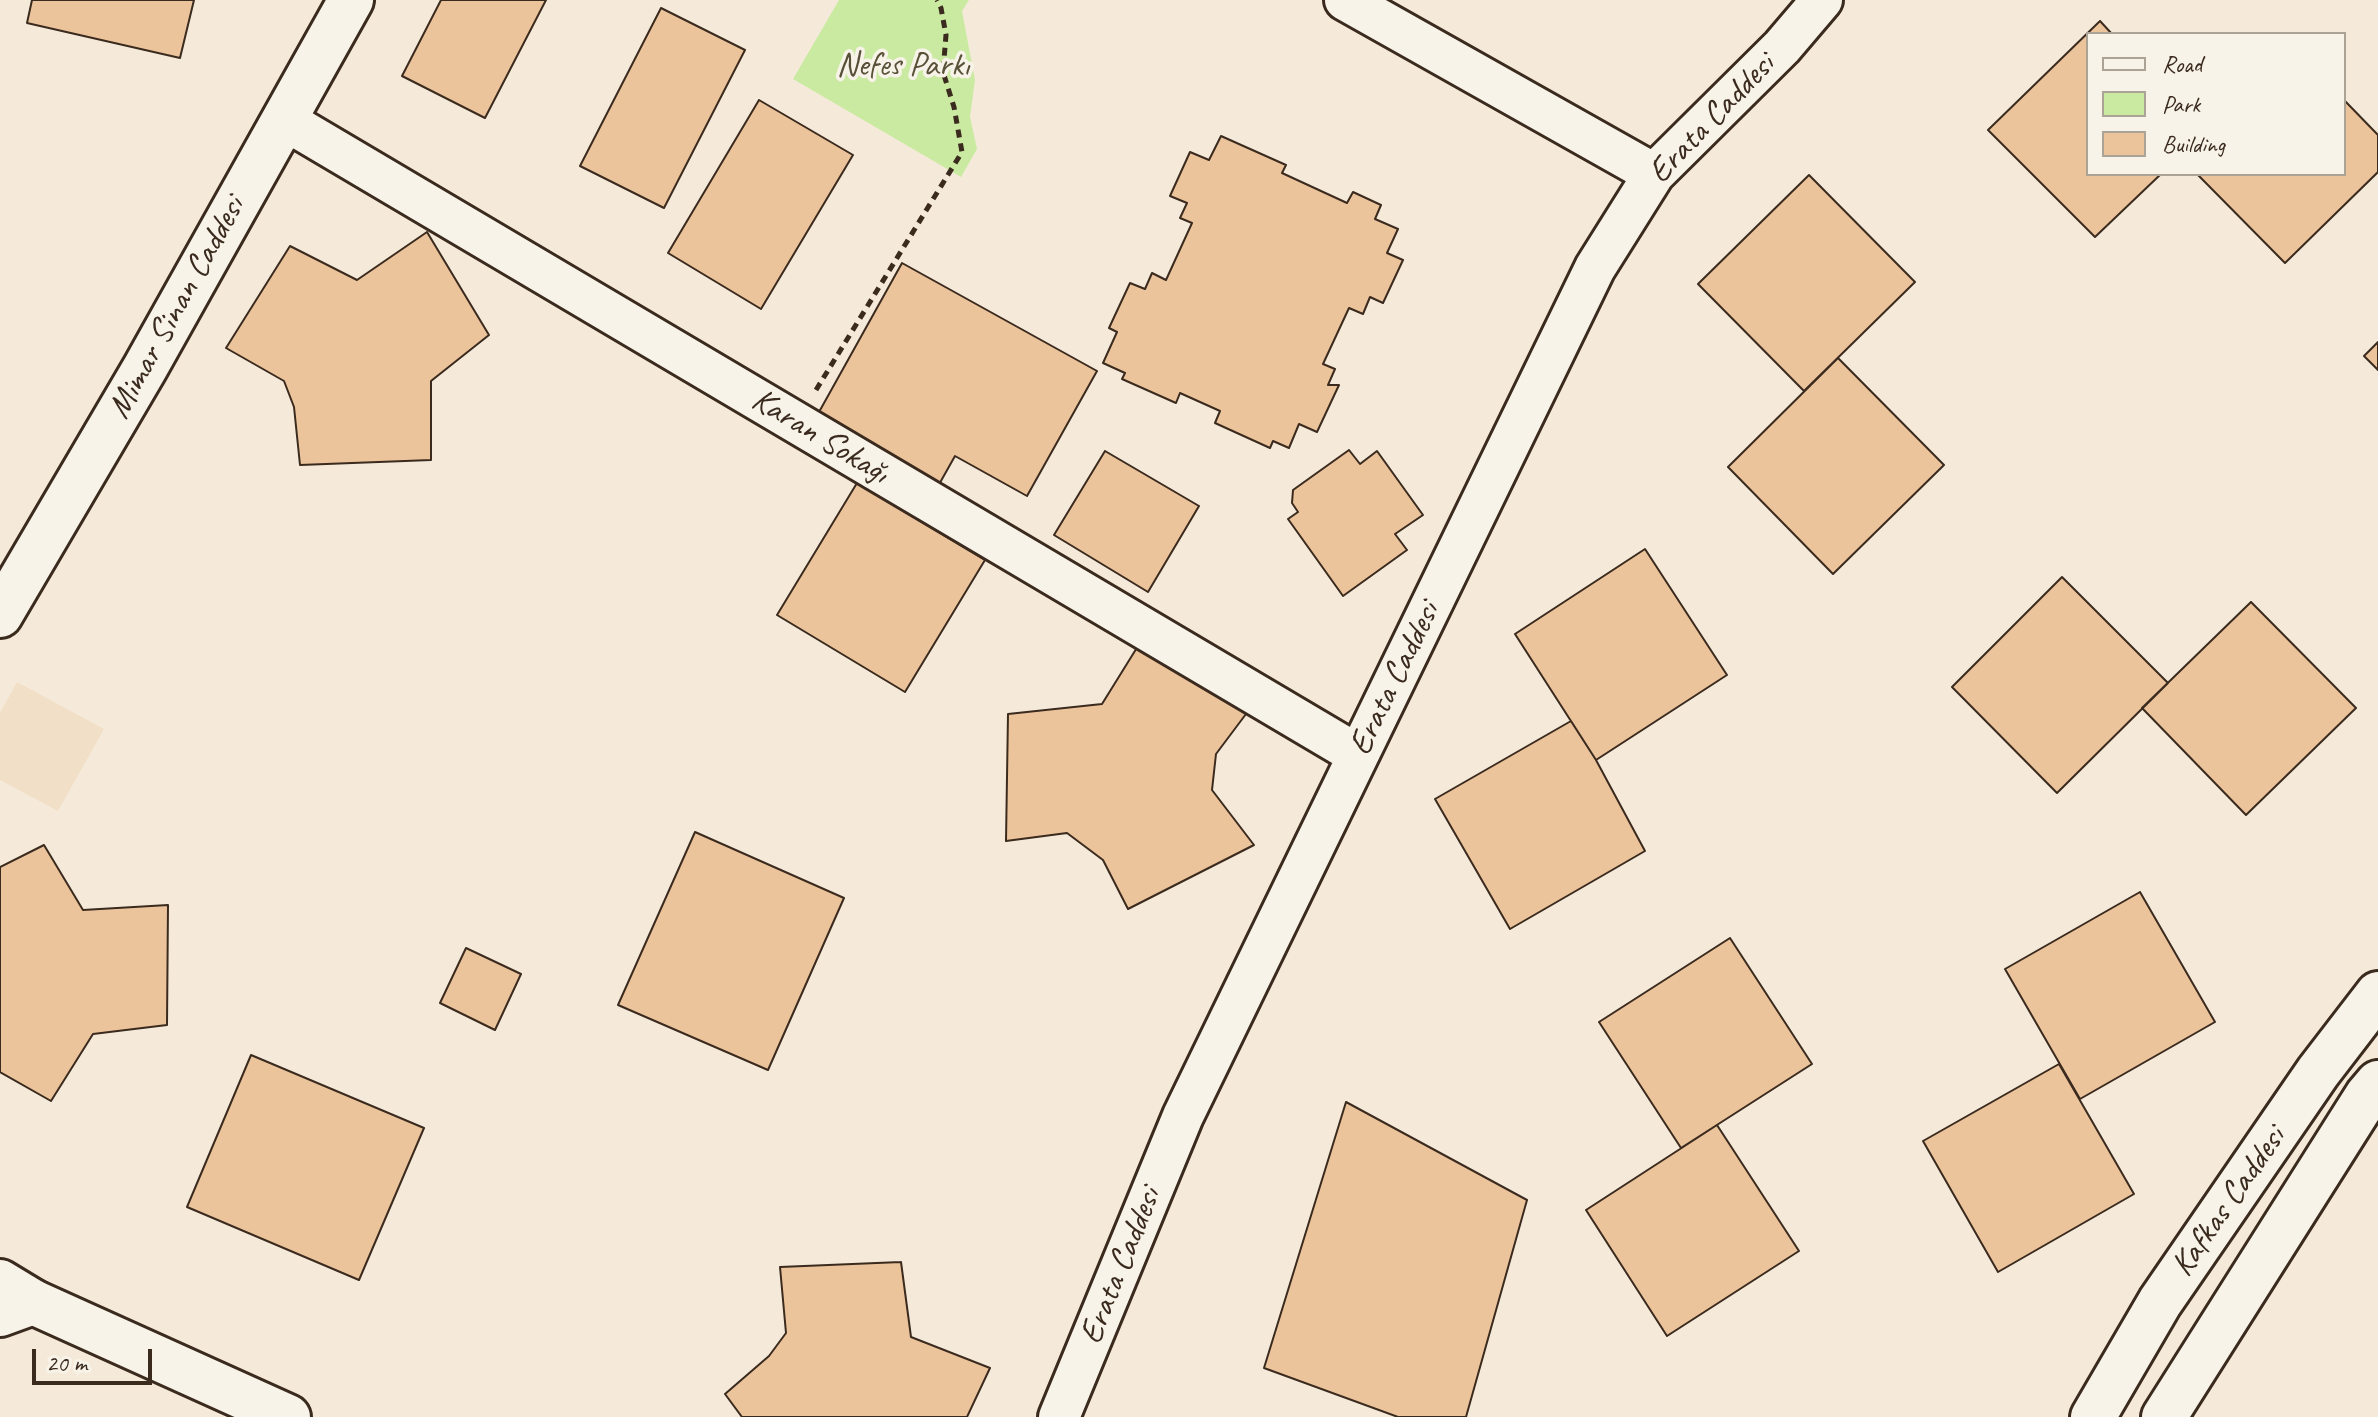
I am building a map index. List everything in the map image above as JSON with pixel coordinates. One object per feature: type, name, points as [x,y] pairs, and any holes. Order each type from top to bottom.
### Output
[{"type":"street","name":"Mimar Sinan Caddesi","points":[[0,615],[145,368],[351,0]]},
{"type":"street","points":[[1345,0],[1654,174]]},
{"type":"street","name":"Erata Caddesi","points":[[1059,1417],[1183,1116],[1595,268],[1654,174],[1782,47],[1822,0]]},
{"type":"street","name":"Karan Sokağı","points":[[283,119],[1358,755]]},
{"type":"street","name":"Kafkas Caddesi","points":[[2093,1417],[2160,1302],[2318,1072],[2378,994]]},
{"type":"street","name":"Kafkas Caddesi","points":[[2164,1417],[2378,1083]]},
{"type":"street","points":[[8,1298],[288,1417]]},
{"type":"path","points":[[796,423],[962,152],[954,107],[943,72],[946,35],[937,0]]},
{"type":"shaded area","points":[[17,682],[104,729],[58,811],[0,780],[0,713]]},
{"type":"green space","name":"Nefes Parkı","points":[[839,0],[969,0],[962,11],[975,80],[970,117],[977,149],[961,177],[793,79]]},
{"type":"building","points":[[32,0],[194,0],[180,58],[27,23]]},
{"type":"building","points":[[441,0],[546,0],[485,118],[402,76]]},
{"type":"building","points":[[661,8],[745,50],[664,208],[580,166]]},
{"type":"building","points":[[2100,21],[2110,32],[2089,32]]},
{"type":"building","points":[[2086,35],[2086,176],[2159,176],[2095,237],[1988,130]]},
{"type":"building","points":[[759,100],[853,155],[761,309],[668,253]]},
{"type":"building","points":[[2346,102],[2378,135],[2378,172],[2285,263],[2199,176],[2346,176]]},
{"type":"building","points":[[1221,136],[1286,165],[1282,173],[1347,203],[1353,192],[1381,205],[1375,219],[1398,229],[1387,253],[1403,260],[1383,303],[1370,297],[1363,314],[1349,308],[1323,364],[1335,369],[1328,385],[1339,385],[1317,432],[1299,424],[1289,448],[1273,441],[1270,448],[1215,423],[1220,411],[1180,393],[1176,403],[1122,379],[1125,373],[1103,363],[1117,332],[1109,328],[1130,283],[1145,289],[1152,273],[1166,280],[1192,223],[1180,218],[1187,203],[1170,196],[1190,152],[1209,160]]},
{"type":"building","points":[[1809,175],[1915,282],[1804,391],[1698,284]]},
{"type":"building","points":[[427,232],[489,335],[431,381],[431,460],[300,465],[294,407],[284,381],[226,348],[290,246],[357,280]]},
{"type":"building","points":[[902,263],[1097,371],[1027,496],[955,456],[937,488],[814,421]]},
{"type":"building","points":[[2378,342],[2378,370],[2364,356]]},
{"type":"building","points":[[1838,358],[1944,465],[1833,574],[1728,467]]},
{"type":"building","points":[[1349,450],[1360,464],[1377,451],[1423,515],[1395,534],[1407,550],[1343,596],[1288,519],[1298,512],[1292,503],[1293,490]]},
{"type":"building","points":[[1105,451],[1199,506],[1148,592],[1054,535]]},
{"type":"building","points":[[857,483],[985,560],[905,692],[777,615]]},
{"type":"building","points":[[1645,549],[1727,675],[1596,760],[1515,634]]},
{"type":"building","points":[[2062,577],[2168,683],[2057,793],[1952,687]]},
{"type":"building","points":[[2251,602],[2356,708],[2246,815],[2142,708]]},
{"type":"building","points":[[1138,646],[1249,710],[1216,754],[1212,790],[1254,845],[1128,909],[1103,860],[1067,833],[1006,841],[1008,714],[1102,704]]},
{"type":"building","points":[[1571,721],[1596,760],[1645,851],[1510,929],[1435,799]]},
{"type":"building","points":[[695,832],[844,898],[768,1070],[618,1005]]},
{"type":"building","points":[[44,845],[83,910],[168,905],[167,1025],[93,1034],[51,1101],[0,1072],[0,867]]},
{"type":"building","points":[[2140,892],[2215,1022],[2080,1099],[2005,969]]},
{"type":"building","points":[[1730,938],[1812,1064],[1681,1148],[1599,1022]]},
{"type":"building","points":[[466,948],[521,974],[495,1030],[440,1003]]},
{"type":"building","points":[[251,1055],[424,1128],[359,1280],[187,1207]]},
{"type":"building","points":[[2059,1064],[2134,1194],[1998,1272],[1923,1141]]},
{"type":"building","points":[[1346,1102],[1527,1200],[1466,1417],[1398,1417],[1264,1368]]},
{"type":"building","points":[[1717,1125],[1799,1251],[1667,1336],[1586,1210]]},
{"type":"building","points":[[901,1262],[911,1337],[990,1368],[967,1417],[742,1417],[725,1394],[769,1356],[786,1333],[780,1267]]}]
